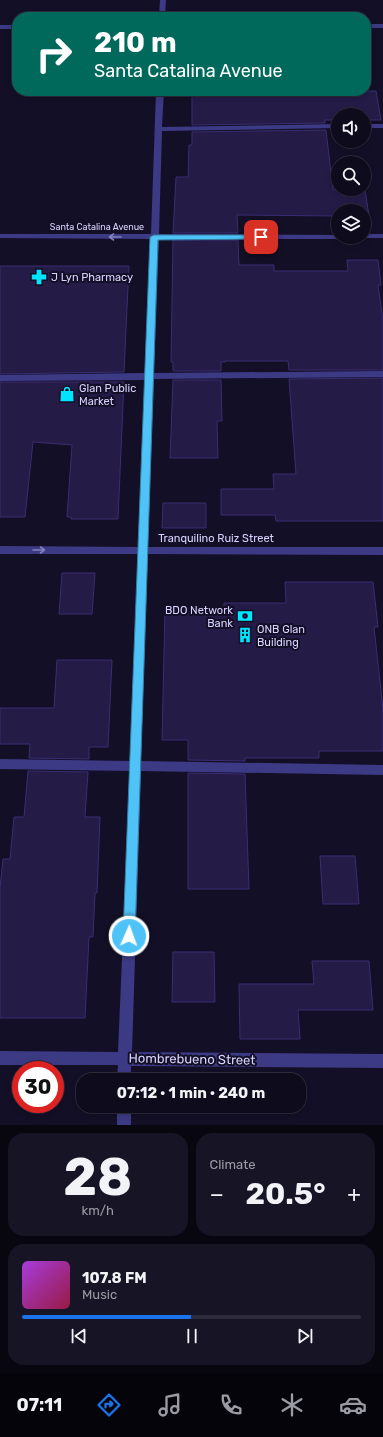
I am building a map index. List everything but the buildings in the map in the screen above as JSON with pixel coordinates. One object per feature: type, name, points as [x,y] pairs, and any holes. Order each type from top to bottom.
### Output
[{"type":"street","points":[[162,12],[163,0]]},
{"type":"street","points":[[371,26],[383,26]]},
{"type":"street","points":[[0,27],[12,27]]},
{"type":"street","points":[[124,1073],[160,96]]},
{"type":"street","points":[[158,129],[331,126]]},
{"type":"street","points":[[371,126],[383,126]]},
{"type":"street","name":"Santa Catalina Avenue","points":[[0,236],[331,237]]},
{"type":"street","points":[[371,236],[383,236]]},
{"type":"street","points":[[0,378],[383,374]]},
{"type":"street","name":"Tranquilino Ruiz Street","points":[[0,550],[143,549],[383,551]]},
{"type":"street","points":[[0,764],[383,770]]},
{"type":"street","name":"Hombrebueno Street","points":[[0,1058],[383,1061]]},
{"type":"street","points":[[124,1113],[124,1125]]},
{"type":"place","name":"J Lyn Pharmacy","points":[[39,277]]},
{"type":"place","name":"Glan Public Market","points":[[67,394]]},
{"type":"place","name":"BDO Network Bank","points":[[245,616]]},
{"type":"place","name":"ONB Glan Building","points":[[245,635]]},
{"type":"route","points":[[129,936],[154,237],[261,237]]}]
